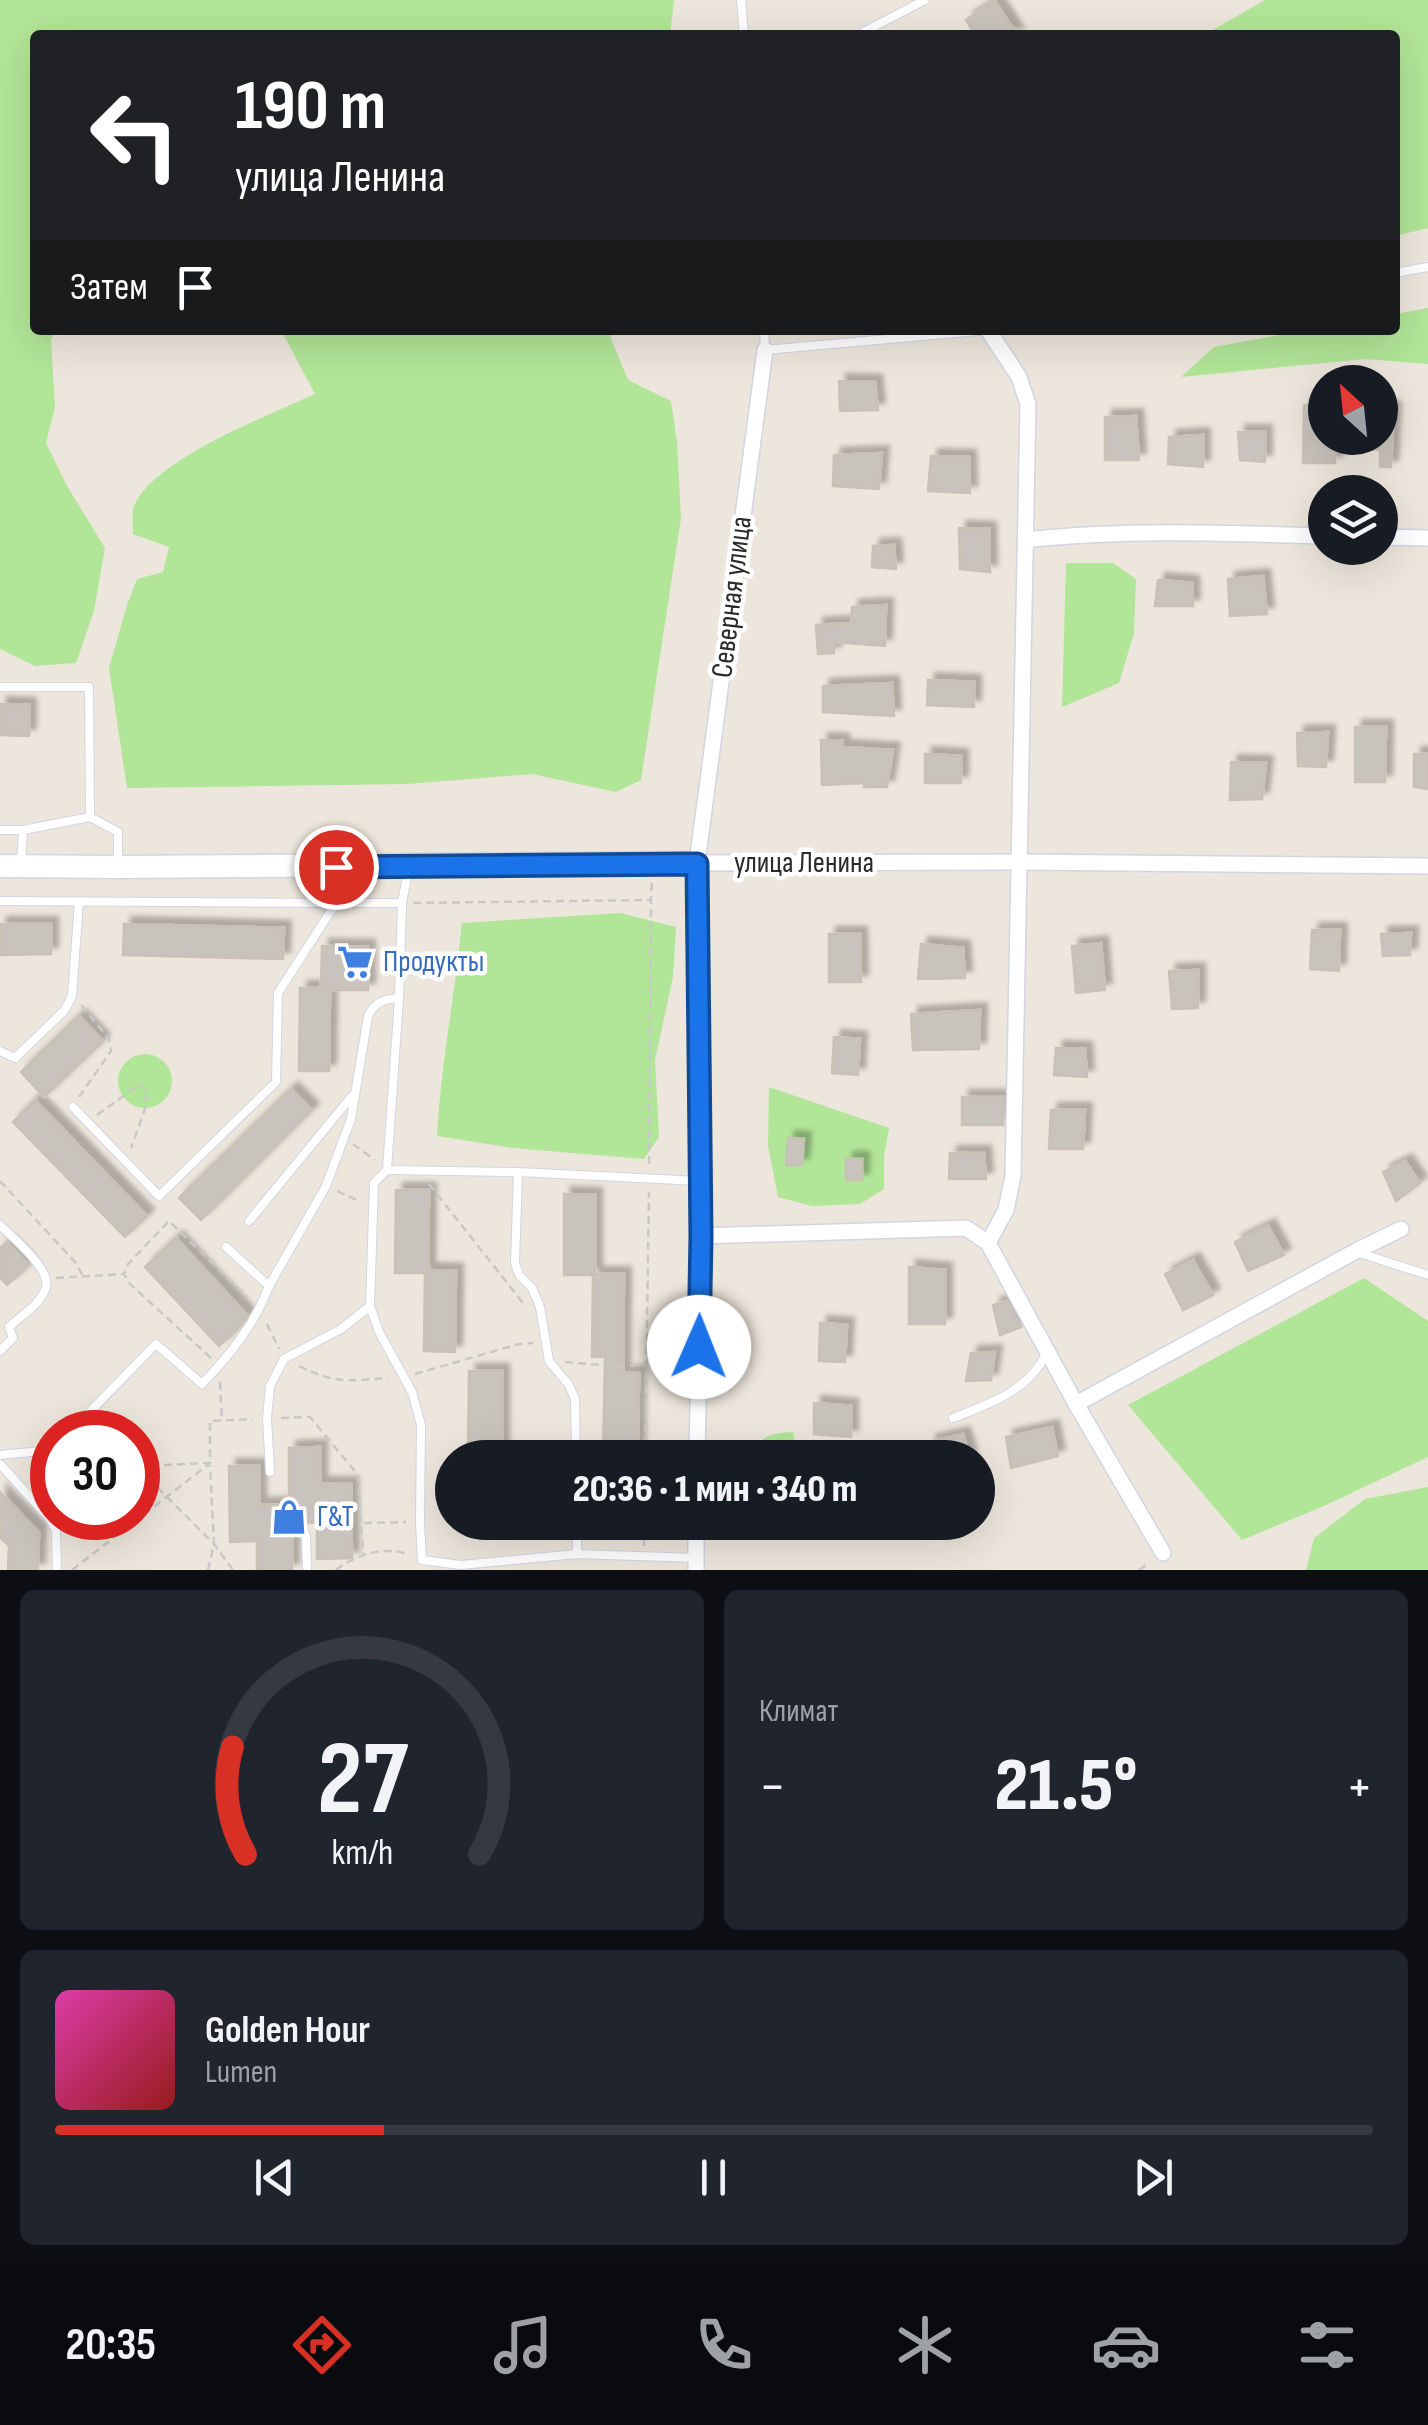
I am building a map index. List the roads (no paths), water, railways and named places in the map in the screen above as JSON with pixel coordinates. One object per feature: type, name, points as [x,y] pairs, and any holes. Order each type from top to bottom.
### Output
[{"type":"street","points":[[988,1242],[1006,1210],[1013,1176],[1028,404],[1019,377],[992,335]]},
{"type":"street","name":"Северная улица","points":[[698,1440],[701,1236],[697,864],[765,350]]},
{"type":"street","points":[[1025,540],[1075,534],[1308,536]]},
{"type":"street","points":[[1398,537],[1428,538]]},
{"type":"street","name":"улица Ленина","points":[[10,866],[1020,862],[1428,866]]},
{"type":"street","points":[[701,1236],[966,1228],[988,1242],[1046,1352],[1163,1553]]},
{"type":"street","points":[[1076,1404],[1401,1230]]},
{"type":"lane","points":[[742,0],[744,30]]},
{"type":"lane","points":[[868,30],[925,0]]},
{"type":"lane","points":[[1400,272],[1428,266]]},
{"type":"lane","name":"Северная улица","points":[[764,335],[765,350]]},
{"type":"lane","points":[[765,350],[933,335]]},
{"type":"lane","points":[[0,687],[89,687],[90,816]]},
{"type":"lane","points":[[0,830],[23,830],[90,816],[118,832],[118,867]]},
{"type":"lane","points":[[10,866],[23,830]]},
{"type":"lane","points":[[409,866],[402,903],[387,1170],[374,1184],[370,1306],[378,1332],[412,1392],[421,1424],[422,1560],[462,1565],[577,1554],[644,1556],[696,1564]]},
{"type":"lane","points":[[0,901],[402,903]]},
{"type":"lane","points":[[0,1051],[15,1058],[64,1011],[72,996],[80,902]]},
{"type":"lane","points":[[73,1107],[159,1196],[276,1082],[278,993],[336,903]]},
{"type":"lane","points":[[92,1410],[156,1344],[202,1384],[220,1366],[260,1310],[269,1286],[326,1186],[351,1119],[372,1007],[386,999],[399,998]]},
{"type":"lane","points":[[249,1221],[355,1093]]},
{"type":"lane","points":[[387,1170],[699,1181]]},
{"type":"lane","points":[[518,1172],[515,1264],[540,1307],[549,1361],[575,1398],[576,1440]]},
{"type":"lane","points":[[0,1226],[47,1278],[46,1289],[36,1302],[8,1326],[12,1338],[0,1351]]},
{"type":"lane","points":[[226,1247],[269,1286]]},
{"type":"lane","points":[[1356,1252],[1428,1276]]},
{"type":"lane","points":[[270,1472],[270,1386],[284,1359],[340,1329],[370,1306]]},
{"type":"lane","points":[[953,1418],[1000,1400],[1038,1372],[1046,1352]]},
{"type":"lane","points":[[0,1455],[30,1453]]},
{"type":"lane","points":[[0,1464],[56,1530],[57,1570]]},
{"type":"lane","points":[[306,1536],[306,1570]]},
{"type":"lane","points":[[577,1540],[577,1554]]},
{"type":"place","name":"Продукты","points":[[355,962]]},
{"type":"place","name":"Г&Т","points":[[289,1517]]}]
